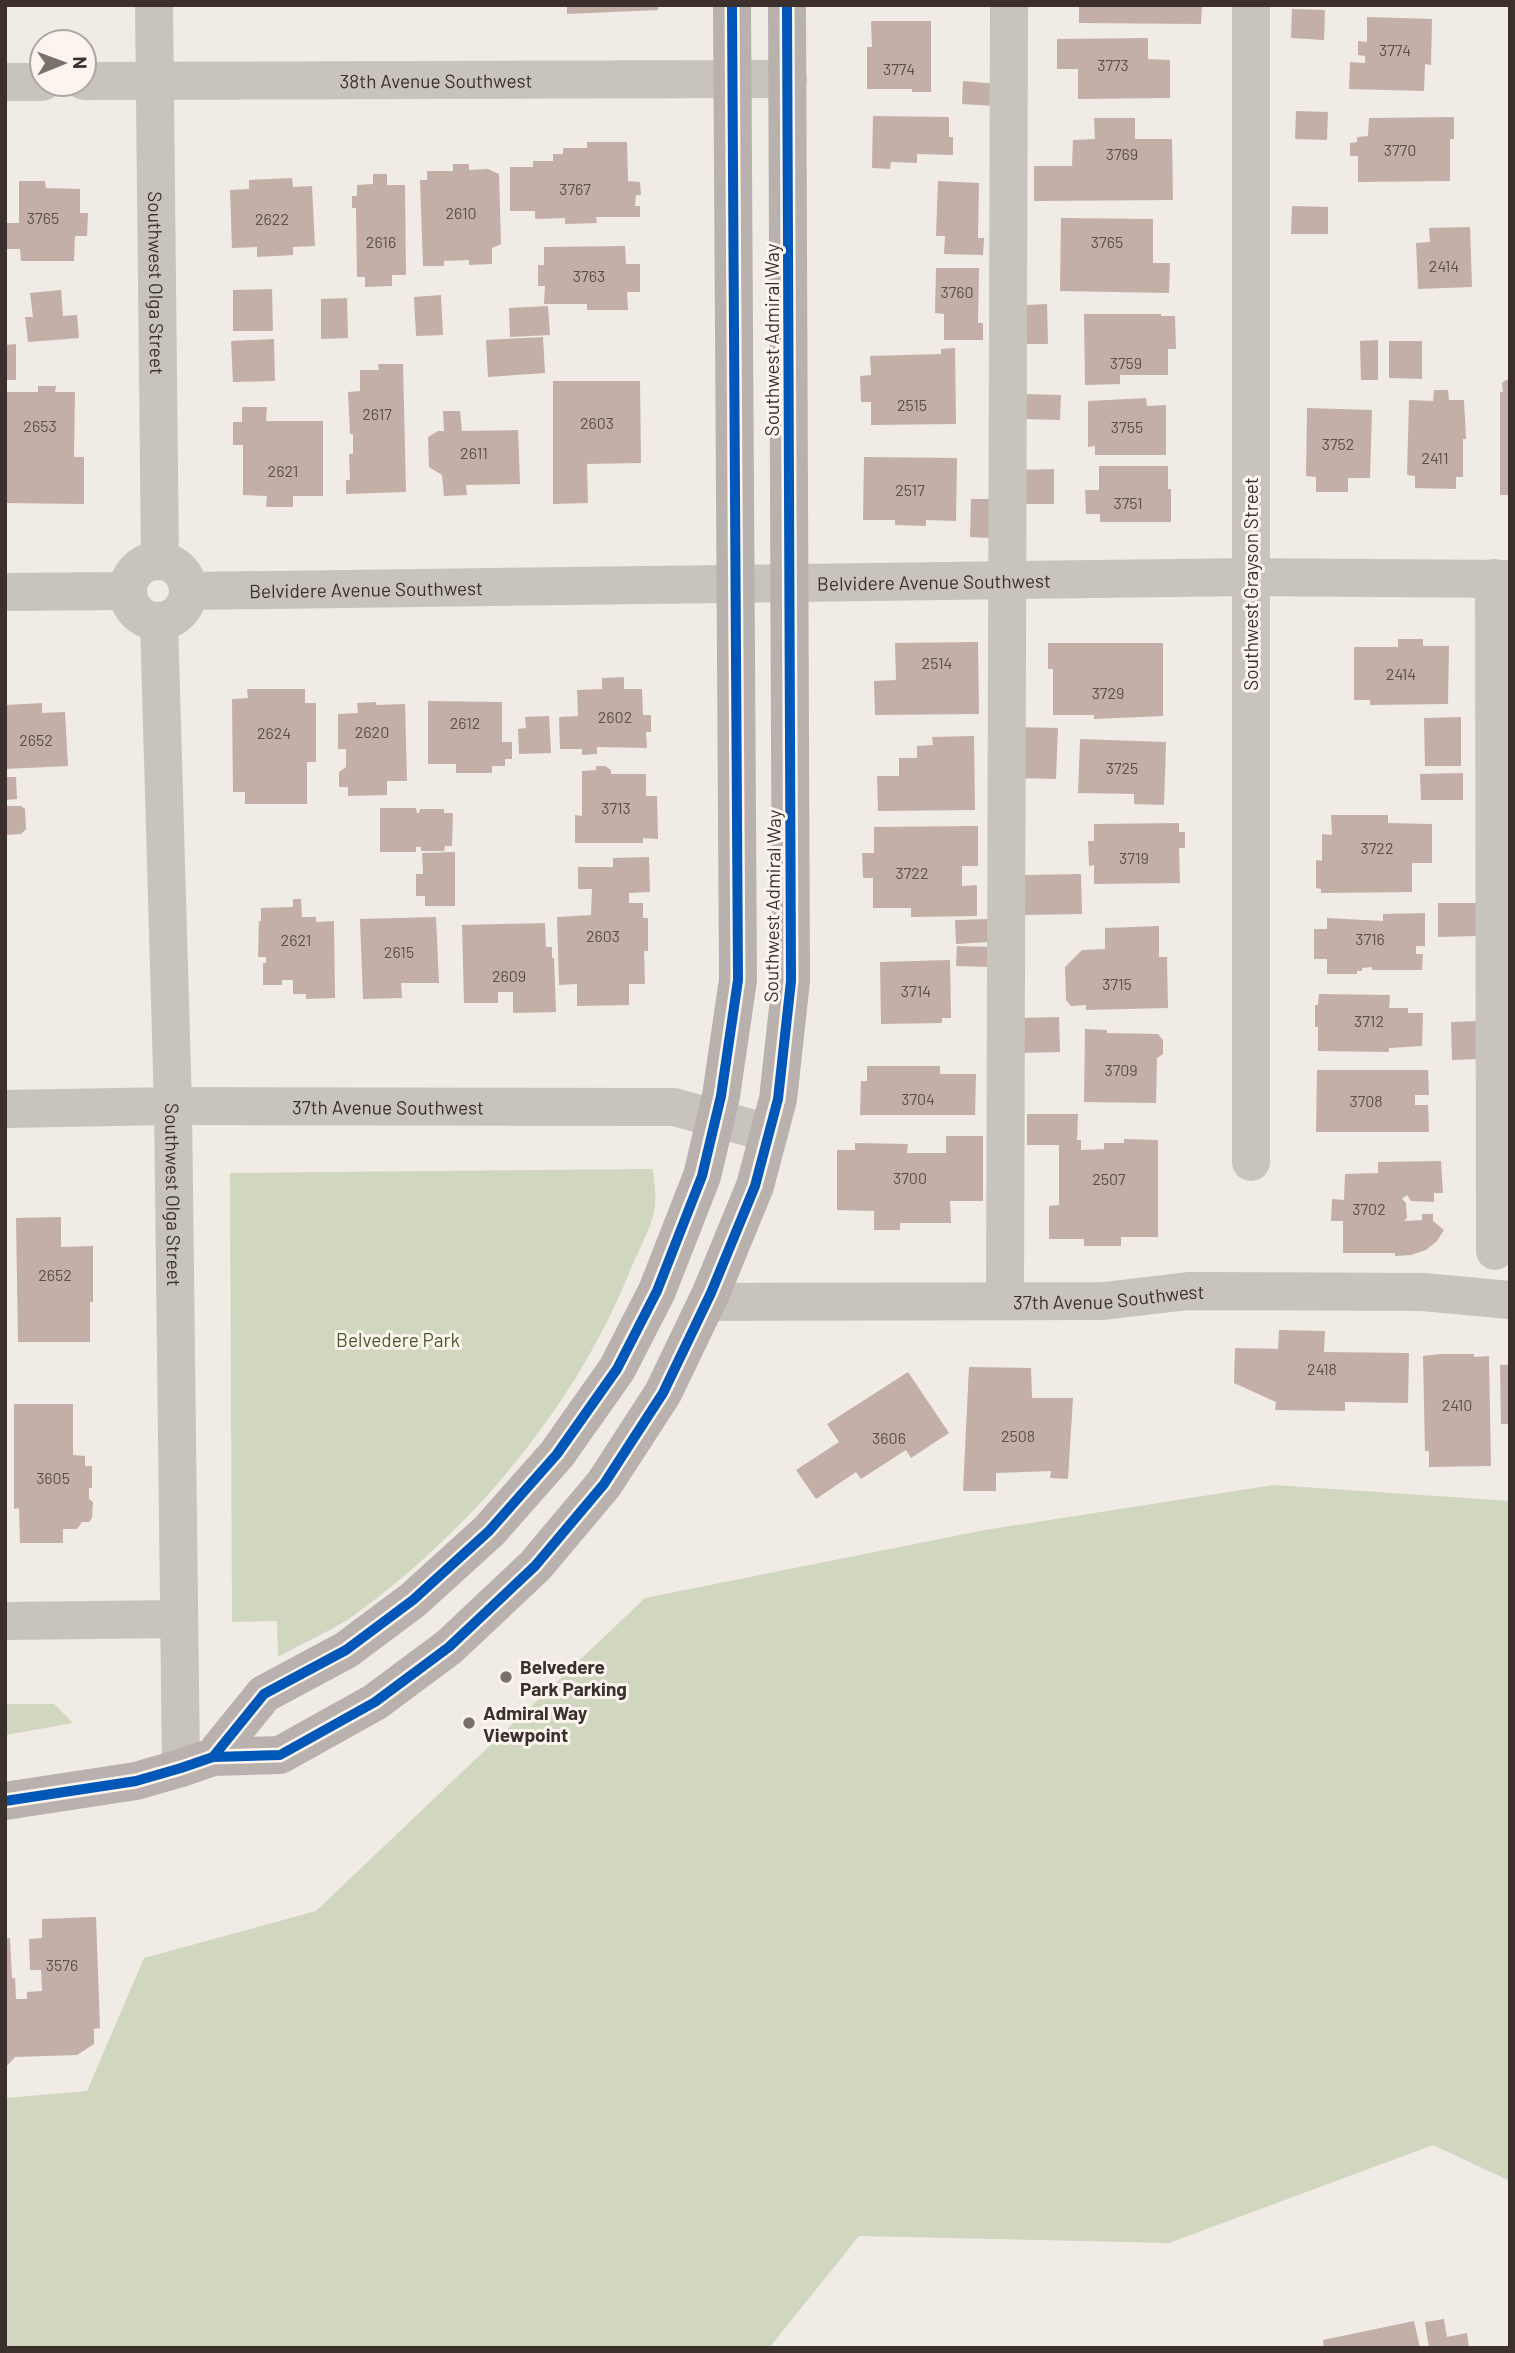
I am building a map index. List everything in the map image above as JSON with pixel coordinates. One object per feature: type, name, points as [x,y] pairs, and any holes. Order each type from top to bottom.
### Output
[{"type":"main road","name":"Southwest Admiral Way","points":[[197,1763],[264,1694],[346,1650],[413,1600],[489,1531],[557,1454],[617,1369],[657,1290],[702,1176],[721,1097],[738,980],[732,5]]},
{"type":"main road","name":"Southwest Admiral Way","points":[[5,1801],[136,1781],[197,1763],[280,1755],[375,1702],[449,1647],[535,1566],[604,1484],[663,1393],[707,1302],[755,1186],[778,1099],[791,981],[787,5]]},
{"type":"street","name":"Southwest Olga Street","points":[[154,5],[160,561]]},
{"type":"street","points":[[1005,1301],[1009,5]]},
{"type":"street","name":"Southwest Grayson Street","points":[[1251,5],[1251,1162]]},
{"type":"street","name":"38th Avenue Southwest","points":[[98,82],[788,79]]},
{"type":"street","points":[[5,82],[28,82]]},
{"type":"street","points":[[160,561],[180,569],[188,591],[185,606],[179,613],[159,621],[143,617],[136,611],[131,603],[128,585],[137,569],[145,563],[160,561]]},
{"type":"street","points":[[1495,1251],[1502,579]]},
{"type":"street","name":"Belvidere Avenue Southwest","points":[[188,591],[1007,580],[1502,579]]},
{"type":"street","points":[[5,592],[128,591]]},
{"type":"street","name":"Southwest Olga Street","points":[[159,621],[173,1106],[180,1619],[197,1763]]},
{"type":"street","name":"37th Avenue Southwest","points":[[5,1109],[173,1106],[674,1107],[769,1133]]},
{"type":"street","name":"37th Avenue Southwest","points":[[707,1302],[1104,1301],[1188,1291],[1423,1292],[1510,1300]]},
{"type":"street","points":[[5,1621],[180,1619]]},
{"type":"green space","name":"Belvedere Park","points":[[653,1169],[655,1202],[652,1219],[609,1317],[582,1367],[551,1415],[480,1504],[397,1582],[353,1616],[278,1657],[277,1621],[232,1622],[230,1173]]},
{"type":"green space","points":[[1274,1485],[1510,1501],[1510,2181],[1433,2145],[1169,2243],[859,2236],[769,2348],[5,2348],[5,2098],[87,2091],[144,1958],[316,1911],[645,1598],[985,1530]]},
{"type":"green space","points":[[5,1704],[54,1704],[73,1723],[5,1735]]},
{"type":"building","points":[[567,5],[658,5],[658,10],[567,14]]},
{"type":"building","points":[[1079,5],[1202,5],[1201,24],[1079,23]]},
{"type":"building","points":[[1292,9],[1325,10],[1324,40],[1291,38]]},
{"type":"building","points":[[1367,17],[1432,19],[1431,65],[1425,64],[1424,91],[1349,89],[1350,62],[1365,63],[1365,56],[1358,55],[1358,41],[1367,42]]},
{"type":"building","points":[[871,21],[931,21],[931,92],[912,92],[912,89],[867,89],[867,47],[872,47]]},
{"type":"building","points":[[1148,38],[1148,59],[1170,60],[1170,98],[1078,99],[1078,69],[1057,69],[1057,39]]},
{"type":"building","points":[[963,81],[998,84],[996,106],[962,104]]},
{"type":"building","points":[[1296,111],[1328,112],[1327,140],[1295,139]]},
{"type":"building","points":[[873,116],[949,117],[953,155],[917,154],[917,163],[891,162],[890,169],[872,168]]},
{"type":"building","points":[[1454,117],[1454,139],[1450,139],[1450,181],[1358,182],[1358,156],[1350,156],[1350,143],[1357,142],[1357,137],[1368,136],[1369,118]]},
{"type":"building","points":[[1094,118],[1135,118],[1135,139],[1172,139],[1173,200],[1034,201],[1034,166],[1072,166],[1073,140],[1095,139]]},
{"type":"building","points":[[587,142],[627,142],[628,181],[640,182],[641,195],[636,195],[635,206],[640,206],[640,217],[596,217],[597,223],[565,224],[565,218],[535,219],[535,211],[510,211],[510,167],[533,167],[533,161],[553,161],[553,154],[563,154],[563,148],[587,148]]},
{"type":"building","points":[[453,164],[469,164],[469,170],[488,169],[499,174],[501,244],[492,248],[492,264],[469,265],[469,260],[444,261],[444,266],[423,266],[420,180],[427,180],[427,171],[453,171]]},
{"type":"building","points":[[373,174],[387,174],[387,185],[405,185],[406,275],[392,275],[392,286],[365,287],[365,277],[357,277],[356,208],[352,208],[352,196],[357,196],[357,185],[373,184]]},
{"type":"building","points":[[292,178],[293,187],[312,186],[315,246],[293,247],[293,255],[257,257],[257,247],[232,248],[230,190],[249,189],[249,180]]},
{"type":"building","points":[[19,181],[45,181],[46,188],[80,189],[80,213],[88,213],[87,236],[75,236],[74,261],[21,261],[20,249],[5,249],[5,223],[19,223]]},
{"type":"building","points":[[938,181],[979,183],[978,238],[984,238],[983,255],[944,254],[945,236],[936,236]]},
{"type":"building","points":[[1292,206],[1328,207],[1328,234],[1291,234]]},
{"type":"building","points":[[1061,218],[1153,219],[1153,263],[1170,263],[1169,293],[1060,291]]},
{"type":"building","points":[[1470,227],[1472,287],[1418,289],[1416,243],[1430,242],[1429,228]]},
{"type":"building","points":[[625,246],[626,264],[640,264],[640,292],[627,292],[628,310],[587,310],[587,304],[544,304],[545,286],[538,286],[538,265],[544,265],[544,247]]},
{"type":"building","points":[[936,268],[979,268],[978,323],[983,323],[983,340],[944,340],[944,314],[935,313]]},
{"type":"building","points":[[272,289],[273,331],[233,331],[233,290]]},
{"type":"building","points":[[61,290],[63,316],[77,315],[79,338],[28,342],[25,317],[33,317],[30,293]]},
{"type":"building","points":[[441,295],[443,335],[416,336],[414,297]]},
{"type":"building","points":[[347,298],[348,338],[321,339],[321,299]]},
{"type":"building","points":[[1047,304],[1048,344],[1027,344],[1026,305]]},
{"type":"building","points":[[548,306],[550,335],[510,337],[509,308]]},
{"type":"building","points":[[1084,314],[1175,316],[1176,349],[1168,349],[1168,375],[1120,375],[1120,384],[1085,385]]},
{"type":"building","points":[[543,337],[545,373],[488,377],[486,340]]},
{"type":"building","points":[[274,339],[275,381],[233,382],[231,341]]},
{"type":"building","points":[[1378,340],[1378,380],[1361,380],[1360,341]]},
{"type":"building","points":[[1389,341],[1422,341],[1422,379],[1389,378]]},
{"type":"building","points":[[16,344],[16,380],[5,380],[5,345]]},
{"type":"building","points":[[955,348],[956,424],[871,425],[871,402],[861,402],[860,376],[871,375],[870,356],[941,354],[941,349]]},
{"type":"building","points":[[378,364],[403,364],[406,492],[346,494],[346,480],[350,480],[349,454],[353,454],[348,392],[360,391],[360,370],[379,370]]},
{"type":"building","points":[[1510,380],[1510,495],[1500,495],[1500,392],[1503,392],[1502,383]]},
{"type":"building","points":[[553,381],[640,381],[641,463],[587,464],[588,503],[553,504]]},
{"type":"building","points":[[38,386],[56,386],[55,392],[75,392],[74,457],[84,457],[84,504],[5,503],[5,392],[38,392]]},
{"type":"building","points":[[1434,390],[1448,390],[1449,400],[1464,400],[1466,439],[1463,439],[1463,477],[1456,477],[1456,489],[1415,488],[1415,476],[1407,475],[1409,400],[1433,401]]},
{"type":"building","points":[[1025,394],[1061,395],[1060,420],[1024,419]]},
{"type":"building","points":[[1146,398],[1147,406],[1166,405],[1166,455],[1095,455],[1095,446],[1088,447],[1088,401]]},
{"type":"building","points":[[242,407],[267,407],[266,421],[323,421],[323,496],[293,496],[293,507],[266,507],[267,496],[243,495],[243,445],[233,445],[233,422],[242,422]]},
{"type":"building","points":[[1307,408],[1372,410],[1370,478],[1348,478],[1348,492],[1316,492],[1316,477],[1306,476]]},
{"type":"building","points":[[443,411],[460,411],[462,431],[518,430],[520,484],[466,485],[467,495],[444,496],[442,475],[429,467],[428,437],[438,431],[444,431]]},
{"type":"building","points":[[864,457],[957,458],[956,521],[926,520],[926,526],[895,525],[895,520],[863,520]]},
{"type":"building","points":[[1099,466],[1168,466],[1171,522],[1100,522],[1100,514],[1086,514],[1085,490],[1099,490]]},
{"type":"building","points":[[1054,469],[1054,504],[1019,504],[1018,470]]},
{"type":"building","points":[[971,499],[990,499],[990,538],[970,537]]},
{"type":"building","points":[[1398,639],[1423,639],[1423,646],[1449,646],[1448,704],[1370,705],[1370,700],[1354,700],[1354,647],[1398,647]]},
{"type":"building","points":[[978,642],[979,714],[875,715],[874,681],[896,680],[895,643]]},
{"type":"building","points":[[1048,643],[1163,643],[1163,716],[1094,719],[1094,715],[1053,715],[1053,669],[1048,669]]},
{"type":"building","points":[[624,677],[624,689],[642,689],[643,715],[651,715],[651,732],[646,732],[647,748],[597,747],[597,754],[582,755],[582,749],[560,749],[559,717],[578,716],[577,690],[602,689],[602,678]]},
{"type":"building","points":[[247,689],[305,689],[305,703],[316,703],[316,762],[307,762],[307,804],[245,804],[245,792],[233,792],[232,699],[248,698]]},
{"type":"building","points":[[428,701],[502,702],[502,742],[512,742],[512,759],[505,759],[505,766],[492,766],[492,773],[456,773],[456,764],[428,764]]},
{"type":"building","points":[[376,702],[376,705],[405,704],[407,781],[387,781],[387,795],[348,796],[348,787],[339,787],[339,772],[346,767],[346,749],[338,749],[338,714],[358,713],[357,703]]},
{"type":"building","points":[[42,703],[42,713],[65,712],[68,766],[5,769],[5,705]]},
{"type":"building","points":[[549,716],[551,753],[519,754],[518,729],[526,728],[525,717]]},
{"type":"building","points":[[1461,717],[1461,766],[1425,766],[1424,718]]},
{"type":"building","points":[[1017,727],[1058,728],[1056,779],[1015,778]]},
{"type":"building","points":[[974,736],[975,810],[878,811],[877,776],[899,776],[899,758],[917,758],[917,746],[933,745],[932,737]]},
{"type":"building","points":[[1080,739],[1166,742],[1164,805],[1134,804],[1134,794],[1078,793]]},
{"type":"building","points":[[596,766],[605,766],[611,770],[611,774],[646,774],[646,796],[657,796],[658,839],[643,838],[643,843],[575,843],[575,815],[582,816],[582,771],[596,770]]},
{"type":"building","points":[[1463,773],[1463,800],[1421,800],[1420,774]]},
{"type":"building","points":[[5,777],[16,777],[17,799],[5,800]]},
{"type":"building","points":[[5,806],[21,806],[25,809],[26,829],[21,834],[5,835]]},
{"type":"building","points":[[380,808],[416,808],[417,813],[420,809],[444,809],[444,813],[453,813],[452,846],[445,846],[444,851],[421,851],[421,847],[416,847],[416,852],[380,852]]},
{"type":"building","points":[[1331,815],[1388,815],[1388,823],[1432,824],[1432,863],[1412,863],[1412,892],[1321,893],[1321,889],[1316,888],[1316,860],[1322,861],[1322,834],[1332,835]]},
{"type":"building","points":[[1179,823],[1179,832],[1185,832],[1185,848],[1179,848],[1180,883],[1094,884],[1094,865],[1089,866],[1088,841],[1094,841],[1094,824]]},
{"type":"building","points":[[978,826],[978,866],[962,866],[962,886],[977,885],[977,916],[911,917],[911,908],[873,908],[873,878],[863,878],[862,853],[874,853],[874,827]]},
{"type":"building","points":[[455,852],[455,906],[425,906],[425,896],[416,896],[416,874],[423,874],[422,853]]},
{"type":"building","points":[[649,857],[650,892],[629,893],[629,903],[643,903],[643,918],[648,918],[648,951],[644,951],[645,984],[629,984],[629,1005],[577,1006],[577,984],[559,985],[557,917],[591,915],[592,889],[578,889],[578,867],[613,867],[613,858]]},
{"type":"building","points":[[1081,874],[1082,914],[1025,915],[1025,875]]},
{"type":"building","points":[[293,899],[301,899],[302,917],[316,917],[316,922],[334,921],[335,998],[306,999],[306,994],[293,994],[293,980],[282,980],[282,985],[263,985],[263,963],[266,963],[266,957],[258,957],[261,908],[293,907]]},
{"type":"building","points":[[1438,903],[1478,903],[1478,936],[1438,937]]},
{"type":"building","points":[[1425,913],[1425,946],[1416,946],[1416,954],[1423,954],[1422,970],[1372,970],[1372,967],[1362,968],[1357,974],[1327,974],[1327,959],[1314,959],[1314,929],[1327,929],[1327,918],[1383,921],[1383,914]]},
{"type":"building","points":[[436,917],[439,983],[401,983],[402,998],[363,999],[360,919]]},
{"type":"building","points":[[989,919],[989,942],[956,944],[955,920]]},
{"type":"building","points":[[545,923],[546,947],[552,947],[554,958],[556,1012],[513,1013],[513,992],[498,992],[498,1003],[464,1003],[462,925]]},
{"type":"building","points":[[1159,926],[1159,957],[1167,957],[1168,1008],[1086,1010],[1086,1005],[1071,1006],[1066,1000],[1065,967],[1082,950],[1105,949],[1105,928]]},
{"type":"building","points":[[957,946],[991,947],[989,967],[956,966]]},
{"type":"building","points":[[950,960],[951,1018],[942,1018],[942,1023],[881,1024],[880,962]]},
{"type":"building","points":[[1319,994],[1390,995],[1389,1008],[1408,1008],[1408,1013],[1423,1013],[1422,1046],[1389,1048],[1389,1052],[1318,1051],[1315,1005],[1318,1005]]},
{"type":"building","points":[[1059,1017],[1060,1052],[1019,1053],[1019,1018]]},
{"type":"building","points":[[1478,1021],[1478,1059],[1452,1060],[1451,1022]]},
{"type":"building","points":[[1085,1029],[1107,1030],[1107,1033],[1158,1034],[1163,1040],[1163,1054],[1157,1058],[1156,1103],[1084,1102]]},
{"type":"building","points":[[867,1066],[940,1066],[940,1074],[976,1074],[975,1115],[860,1115],[861,1081],[867,1081]]},
{"type":"building","points":[[1317,1070],[1428,1070],[1429,1095],[1415,1095],[1415,1105],[1428,1105],[1429,1132],[1316,1132]]},
{"type":"building","points":[[1027,1114],[1078,1114],[1077,1140],[1081,1140],[1081,1150],[1104,1149],[1104,1143],[1124,1143],[1124,1139],[1158,1140],[1158,1237],[1121,1237],[1121,1246],[1084,1246],[1084,1239],[1049,1239],[1049,1206],[1059,1205],[1059,1145],[1027,1145]]},
{"type":"building","points":[[946,1136],[983,1136],[983,1201],[950,1201],[951,1223],[900,1223],[900,1230],[874,1230],[874,1211],[837,1210],[837,1150],[855,1150],[855,1143],[908,1144],[907,1153],[946,1153]]},
{"type":"building","points":[[1441,1161],[1443,1193],[1434,1193],[1434,1202],[1411,1201],[1407,1195],[1402,1199],[1406,1203],[1407,1218],[1404,1221],[1422,1220],[1422,1214],[1433,1214],[1433,1221],[1444,1230],[1437,1241],[1426,1250],[1411,1255],[1343,1253],[1343,1221],[1331,1221],[1332,1199],[1344,1200],[1345,1174],[1378,1173],[1378,1162]]},
{"type":"building","points":[[61,1217],[61,1247],[93,1246],[90,1342],[18,1342],[16,1218]]},
{"type":"building","points":[[1279,1330],[1325,1331],[1324,1352],[1409,1353],[1408,1403],[1345,1402],[1345,1411],[1275,1410],[1276,1402],[1234,1383],[1235,1348],[1278,1349]]},
{"type":"building","points":[[1423,1356],[1489,1356],[1491,1466],[1429,1467],[1429,1451],[1425,1451]]},
{"type":"building","points":[[1500,1365],[1510,1365],[1510,1424],[1501,1424]]},
{"type":"building","points":[[969,1367],[1031,1368],[1032,1398],[1073,1398],[1068,1479],[1050,1478],[1051,1471],[996,1473],[996,1491],[963,1491]]},
{"type":"building","points":[[908,1372],[949,1433],[911,1458],[906,1450],[861,1479],[856,1472],[816,1499],[796,1470],[839,1442],[827,1424]]},
{"type":"building","points":[[14,1404],[73,1404],[73,1455],[85,1456],[85,1466],[92,1466],[89,1499],[93,1502],[92,1518],[89,1522],[82,1522],[77,1529],[63,1529],[63,1543],[20,1543],[19,1508],[14,1509]]},
{"type":"building","points":[[96,1917],[100,2028],[94,2029],[94,2044],[77,2055],[15,2057],[5,2068],[5,1938],[10,1938],[16,1999],[27,1999],[27,1992],[42,1991],[41,1970],[30,1970],[29,1939],[42,1938],[42,1919]]},
{"type":"building","points":[[1444,2319],[1447,2337],[1467,2333],[1469,2348],[1429,2348],[1425,2322]]},
{"type":"building","points":[[1414,2321],[1420,2348],[1324,2348],[1323,2340]]},
{"type":"cycle path","points":[[213,1757],[264,1694],[346,1650],[413,1600],[489,1531],[557,1454],[617,1369],[657,1291],[702,1176],[721,1096],[738,980],[732,5]]},
{"type":"cycle path","points":[[5,1801],[136,1781],[213,1757],[280,1755],[375,1702],[449,1647],[535,1566],[604,1484],[663,1393],[711,1293],[755,1186],[778,1099],[791,981],[787,5]]},
{"type":"place","name":"Belvedere Park Parking","points":[[506,1677]]},
{"type":"place","name":"Admiral Way Viewpoint","points":[[469,1723]]}]
